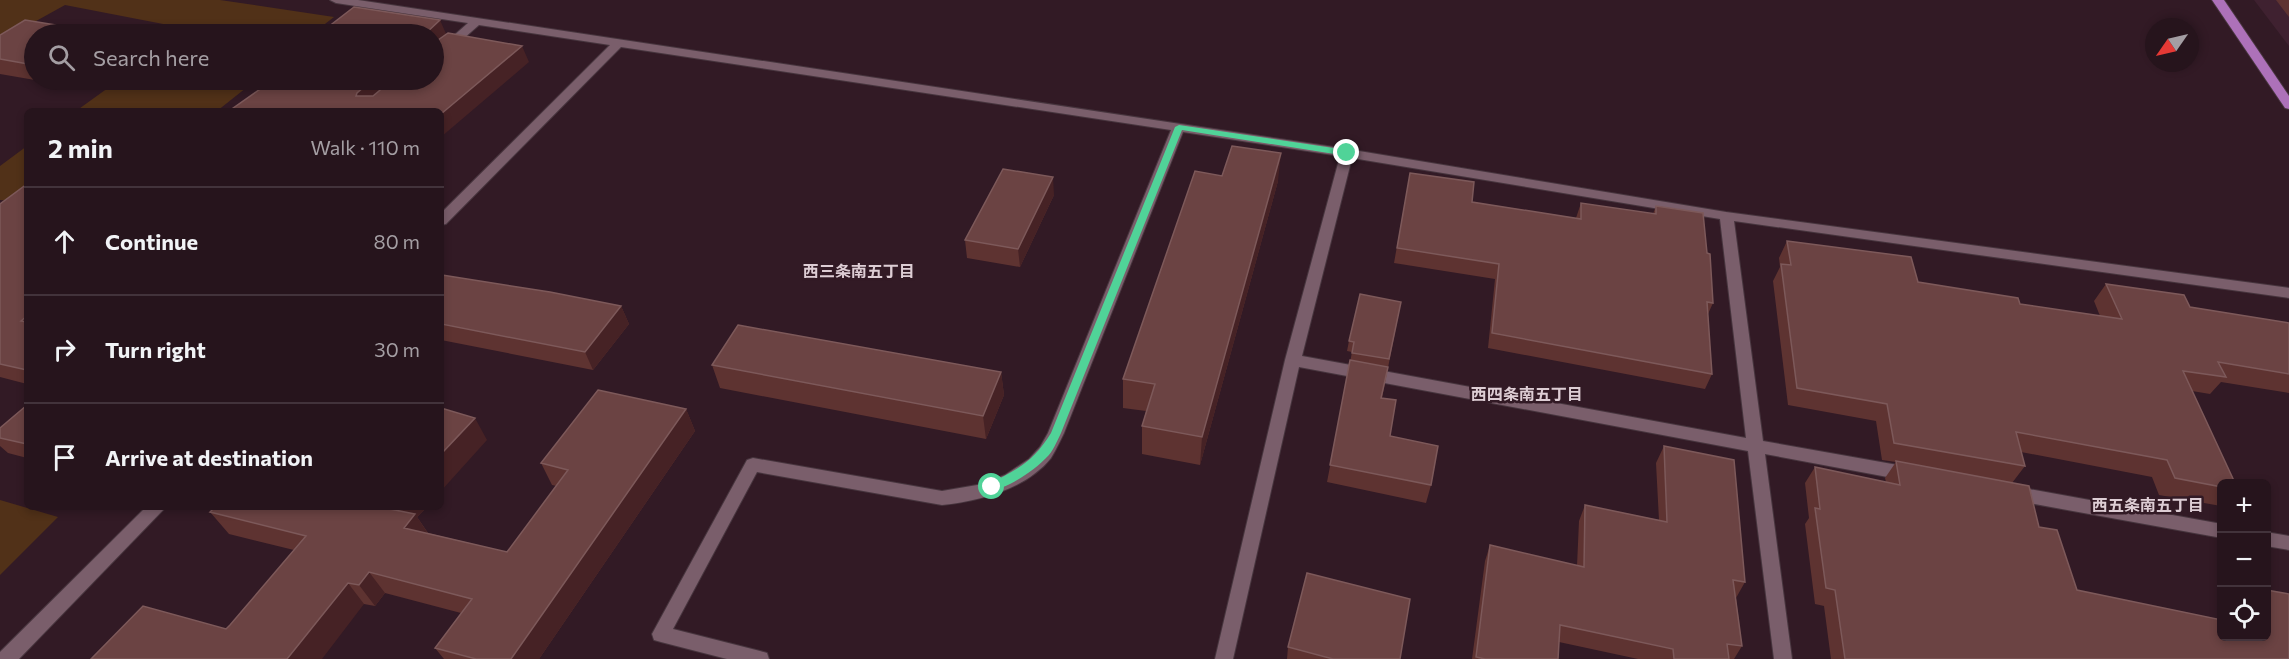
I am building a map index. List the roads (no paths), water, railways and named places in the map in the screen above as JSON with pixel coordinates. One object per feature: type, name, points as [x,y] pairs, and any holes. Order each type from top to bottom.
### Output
[{"type":"main road","points":[[2218,0],[2289,105]]},
{"type":"street","points":[[336,0],[1347,153],[1726,216],[2289,293]]},
{"type":"street","points":[[444,50],[477,21]]},
{"type":"street","points":[[444,218],[618,43]]},
{"type":"street","points":[[760,659],[661,634],[753,465],[942,498],[964,497],[992,487],[1022,472],[1044,454],[1056,433],[1179,127]]},
{"type":"street","points":[[1224,659],[1293,360],[1347,153]]},
{"type":"street","points":[[1726,216],[1783,659]]},
{"type":"street","points":[[1293,360],[1929,477]]},
{"type":"street","points":[[1999,490],[2217,530]]},
{"type":"street","points":[[6,659],[154,510]]},
{"type":"street","points":[[2271,540],[2289,543]]},
{"type":"district","name":"西三条南五丁目","points":[[859,271]]},
{"type":"district","name":"西四条南五丁目","points":[[1527,394]]},
{"type":"district","name":"西五条南五丁目","points":[[2148,505]]}]
